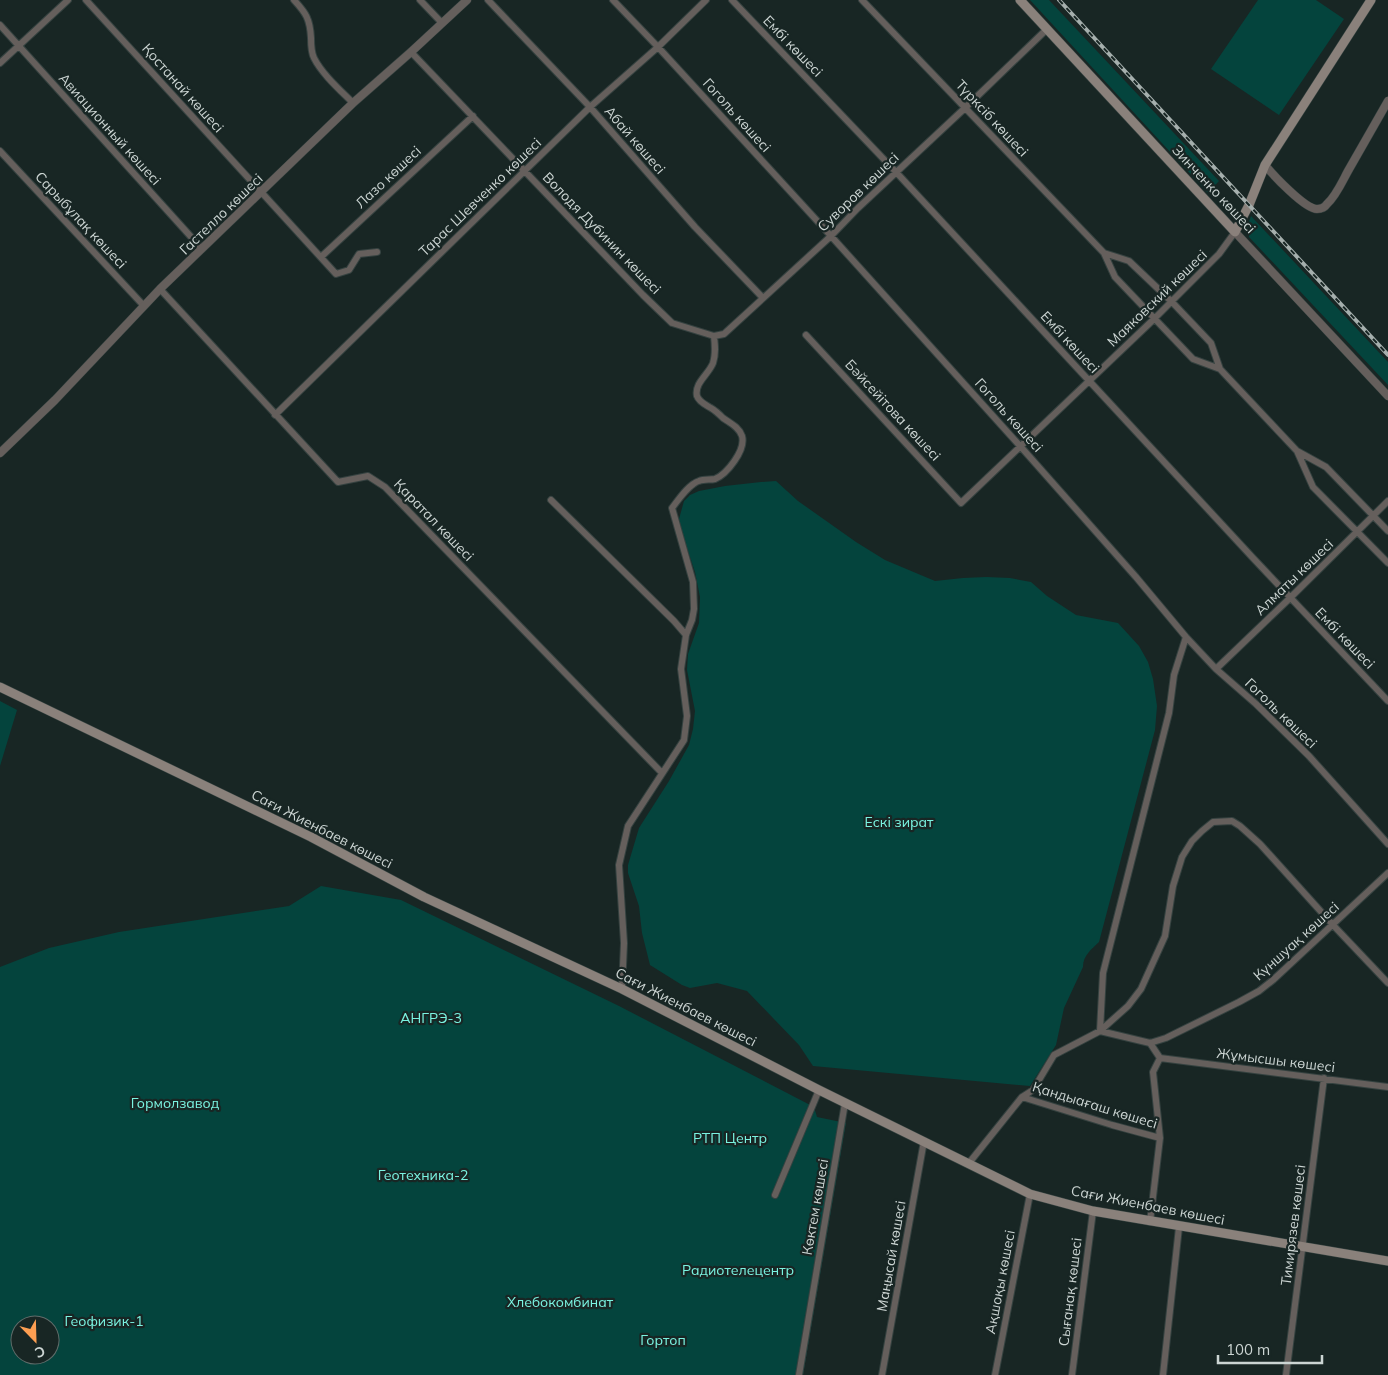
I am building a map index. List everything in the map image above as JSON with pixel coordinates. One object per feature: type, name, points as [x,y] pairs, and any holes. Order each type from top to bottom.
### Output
[{"type":"main road","name":"Зинченко көшесі","points":[[1020,0],[1235,232]]},
{"type":"main road","points":[[1235,232],[1249,205],[1265,165],[1371,0]]},
{"type":"main road","name":"Сағи Жиенбаев көшесі","points":[[0,687],[311,837],[424,897],[622,989],[819,1090],[1030,1194],[1093,1211],[1150,1222],[1388,1261]]},
{"type":"street","points":[[0,63],[68,0]]},
{"type":"street","name":"Қостанай көшесі","points":[[86,0],[261,193]]},
{"type":"street","points":[[294,0],[305,12],[309,20],[314,58],[333,82],[353,102]]},
{"type":"street","points":[[420,0],[442,23]]},
{"type":"street","name":"Гастелло көшесі","points":[[0,453],[55,400],[160,289],[353,102],[467,0]]},
{"type":"street","name":"Абай көшесі","points":[[488,0],[590,107],[695,227],[763,298]]},
{"type":"street","name":"Гоголь көшесі","points":[[613,0],[831,236],[1021,447],[1136,577],[1186,637],[1216,669],[1256,704],[1309,756],[1388,844]]},
{"type":"street","name":"Тарас Шевченко көшесі","points":[[275,415],[590,107],[658,47],[706,0]]},
{"type":"street","name":"Ембі көшесі","points":[[732,0],[896,172],[1290,598],[1388,701]]},
{"type":"street","name":"Түрксіб көшесі","points":[[862,0],[1104,253],[1115,277],[1154,319],[1193,359],[1220,369]]},
{"type":"street","name":"Авиационный көшесі","points":[[0,25],[202,249]]},
{"type":"street","name":"Суворов көшесі","points":[[714,336],[724,334],[831,236],[858,208],[966,108],[1047,29]]},
{"type":"street","name":"Володя Дубинин көшесі","points":[[411,52],[672,323],[714,336]]},
{"type":"street","points":[[1265,165],[1303,203],[1316,209],[1322,208],[1328,204],[1338,189],[1388,101]]},
{"type":"street","name":"Лазо көшесі","points":[[321,257],[473,116]]},
{"type":"street","name":"Сарыбұлақ көшесі","points":[[0,150],[144,306]]},
{"type":"street","points":[[261,193],[336,274],[349,270],[359,254],[377,252]]},
{"type":"street","name":"Маяковский көшесі","points":[[962,502],[1172,302],[1219,254],[1235,232]]},
{"type":"street","name":"Зинченко көшесі","points":[[1235,232],[1388,396]]},
{"type":"street","name":"Түрксіб көшесі","points":[[1104,253],[1129,261],[1172,302],[1211,343],[1220,369],[1297,451],[1326,467],[1388,530]]},
{"type":"street","name":"Қаратал көшесі","points":[[160,289],[338,482],[368,476],[386,487],[662,774]]},
{"type":"street","name":"Бәйсейітова көшесі","points":[[806,335],[962,502]]},
{"type":"street","points":[[622,989],[624,943],[619,865],[628,826],[684,740],[687,716],[681,669],[686,635],[694,609],[693,582],[672,508],[685,492],[699,481],[714,479],[725,474],[742,447],[742,438],[738,429],[698,398],[698,383],[706,375],[715,355],[714,336]]},
{"type":"street","name":"Түрксіб көшесі","points":[[1297,451],[1313,487],[1388,563]]},
{"type":"street","points":[[551,500],[686,635]]},
{"type":"street","name":"Алматы көшесі","points":[[1216,669],[1388,501]]},
{"type":"street","points":[[1100,1031],[1103,974],[1169,713],[1174,675],[1186,637]]},
{"type":"street","points":[[969,1163],[1022,1097],[1033,1090],[1054,1055],[1100,1031],[1128,1006],[1141,989],[1165,936],[1173,886],[1182,857],[1197,836],[1213,822],[1232,821],[1260,844],[1388,983]]},
{"type":"street","name":"Күншуақ көшесі","points":[[1150,1043],[1166,1038],[1259,991],[1388,873]]},
{"type":"street","points":[[1100,1031],[1150,1043],[1160,1058]]},
{"type":"street","name":"Қандыағаш көшесі","points":[[1150,1222],[1160,1138],[1153,1072],[1160,1058]]},
{"type":"street","name":"Жұмысшы көшесі","points":[[1160,1058],[1388,1087]]},
{"type":"street","name":"Тимирязев көшесі","points":[[1286,1375],[1324,1078]]},
{"type":"street","points":[[775,1195],[819,1090]]},
{"type":"street","name":"Қандыағаш көшесі","points":[[1022,1097],[1160,1138]]},
{"type":"street","name":"Көктем көшесі","points":[[799,1375],[845,1103]]},
{"type":"street","name":"Маңысай көшесі","points":[[882,1375],[924,1141]]},
{"type":"street","name":"Ақшоқы көшесі","points":[[995,1375],[1030,1194]]},
{"type":"street","name":"Сығанақ көшесі","points":[[1072,1375],[1093,1211]]},
{"type":"street","points":[[1163,1375],[1179,1226]]},
{"type":"green space","points":[[1030,0],[1049,0],[1219,181],[1208,193]]},
{"type":"green space","points":[[1258,0],[1316,0],[1344,19],[1279,115],[1211,69]]},
{"type":"green space","points":[[1251,216],[1388,362],[1388,385],[1249,237],[1247,227]]},
{"type":"green space","name":"Ескі зират","points":[[776,481],[798,501],[885,560],[935,581],[986,577],[1010,578],[1031,582],[1047,596],[1076,615],[1118,623],[1139,646],[1148,662],[1157,706],[1155,730],[1099,942],[1086,956],[1083,967],[1064,1008],[1056,1045],[1030,1086],[813,1066],[799,1045],[747,991],[717,983],[690,988],[650,965],[642,933],[639,906],[628,873],[628,865],[639,828],[689,745],[693,729],[695,711],[687,670],[688,654],[699,623],[700,597],[695,572],[679,519],[684,501],[690,495],[699,491],[725,486]]},
{"type":"green space","points":[[0,701],[17,710],[0,766]]},
{"type":"green space","points":[[321,886],[401,900],[619,1006],[814,1107],[817,1117],[846,1123],[803,1375],[0,1375],[0,967],[49,948],[119,932],[289,906]]},
{"type":"railway","points":[[1059,0],[1388,355]]},
{"type":"park label","name":"АНГРЭ-3","points":[[431,1018]]},
{"type":"park label","name":"Гормолзавод","points":[[175,1103]]},
{"type":"park label","name":"РТП Центр","points":[[730,1138]]},
{"type":"park label","name":"Геотехника-2","points":[[423,1175]]},
{"type":"park label","name":"Радиотелецентр","points":[[738,1270]]},
{"type":"park label","name":"Хлебокомбинат","points":[[560,1302]]},
{"type":"park label","name":"Геофизик-1","points":[[104,1321]]},
{"type":"park label","name":"Гортоп","points":[[663,1340]]}]
